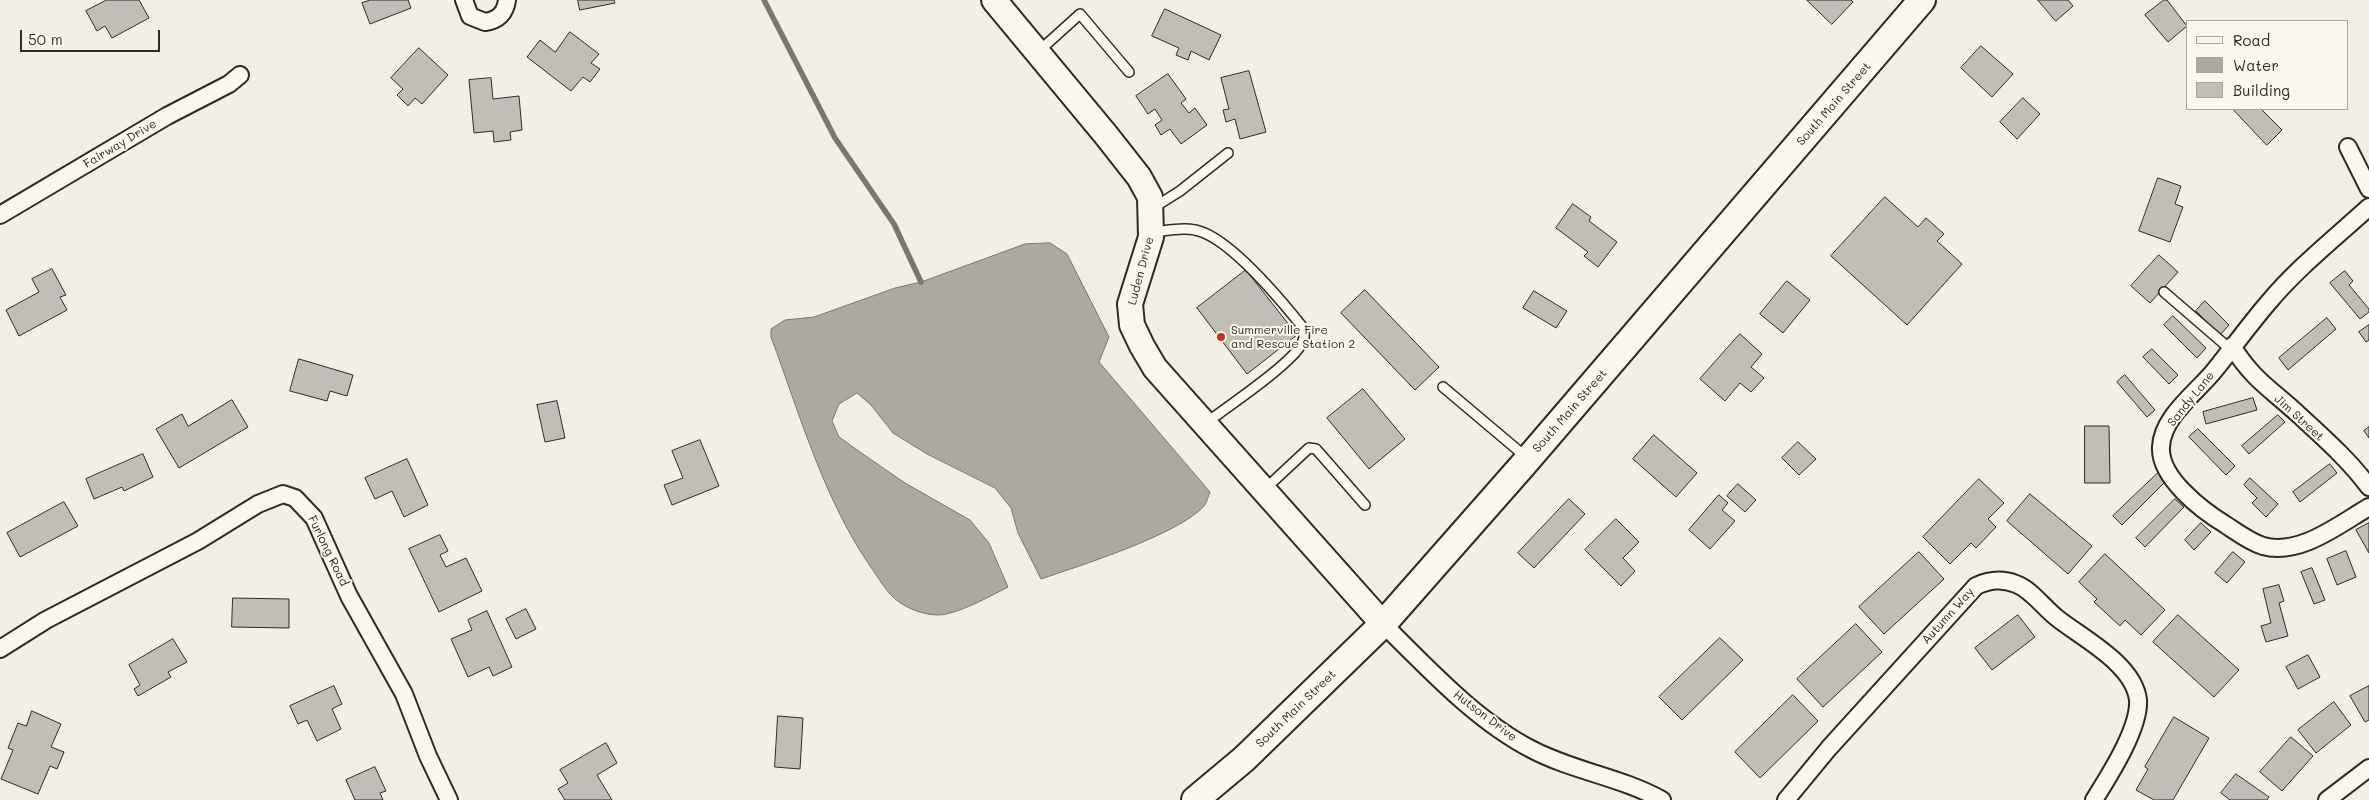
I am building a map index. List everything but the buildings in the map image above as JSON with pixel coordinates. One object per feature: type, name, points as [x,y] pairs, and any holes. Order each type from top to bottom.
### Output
[{"type":"main road","name":"South Main Street","points":[[1194,800],[1244,759],[1383,624],[1528,459],[1922,0]]},
{"type":"street","points":[[464,0],[470,16],[485,22],[500,16],[505,9],[507,0]]},
{"type":"street","points":[[994,0],[1139,177],[1150,197],[1151,220]]},
{"type":"street","name":"Fairway Drive","points":[[0,215],[167,116],[229,84],[240,75]]},
{"type":"street","points":[[2348,147],[2369,189]]},
{"type":"street","name":"Sandy Lane","points":[[2369,207],[2289,281],[2178,412],[2164,434],[2161,447],[2162,460],[2176,484],[2223,523],[2254,542],[2275,548],[2303,544],[2369,507]]},
{"type":"street","name":"Luden Drive","points":[[1151,220],[1147,253],[1130,304],[1132,325],[1142,346],[1155,368],[1383,624]]},
{"type":"street","name":"Jim Street","points":[[2231,348],[2246,369],[2262,385],[2298,414],[2341,454],[2369,486]]},
{"type":"street","name":"Furlong Road","points":[[0,648],[46,620],[198,540],[258,504],[283,494],[295,498],[314,518],[349,596],[404,694],[431,762],[449,800]]},
{"type":"street","name":"Autumn Way","points":[[1786,800],[1829,748],[1976,586],[1990,580],[2008,581],[2027,590],[2056,617],[2105,652],[2134,685],[2138,709],[2134,726],[2094,800]]},
{"type":"street","name":"Hutson Drive","points":[[1383,624],[1449,689],[1511,738],[1547,756],[1662,800]]},
{"type":"street","points":[[2327,800],[2369,768]]},
{"type":"lane","points":[[1037,53],[1080,14],[1129,72]]},
{"type":"lane","points":[[1151,220],[1180,191],[1228,153]]},
{"type":"lane","points":[[1151,220],[1195,230],[1208,236],[1251,268],[1301,325],[1305,336],[1302,344],[1290,359],[1204,424]]},
{"type":"lane","points":[[2164,292],[2231,348]]},
{"type":"lane","points":[[1443,387],[1528,459]]},
{"type":"lane","points":[[1263,491],[1309,448],[1316,449],[1365,505]]},
{"type":"water","points":[[1050,243],[1067,254],[1109,337],[1099,362],[1210,492],[1207,501],[1191,517],[1173,528],[1102,558],[1041,579],[1018,533],[1011,508],[995,488],[927,454],[893,433],[871,405],[857,393],[839,404],[832,421],[839,437],[905,483],[970,520],[989,543],[1008,587],[954,612],[938,615],[917,611],[895,599],[853,540],[814,455],[771,337],[771,329],[785,320],[814,317],[895,288],[921,282],[1025,244]]},
{"type":"waterway","points":[[764,0],[835,138],[894,224],[921,282]]},
{"type":"place","name":"Summerville Fire and Rescue Station 2","points":[[1221,337]]}]
